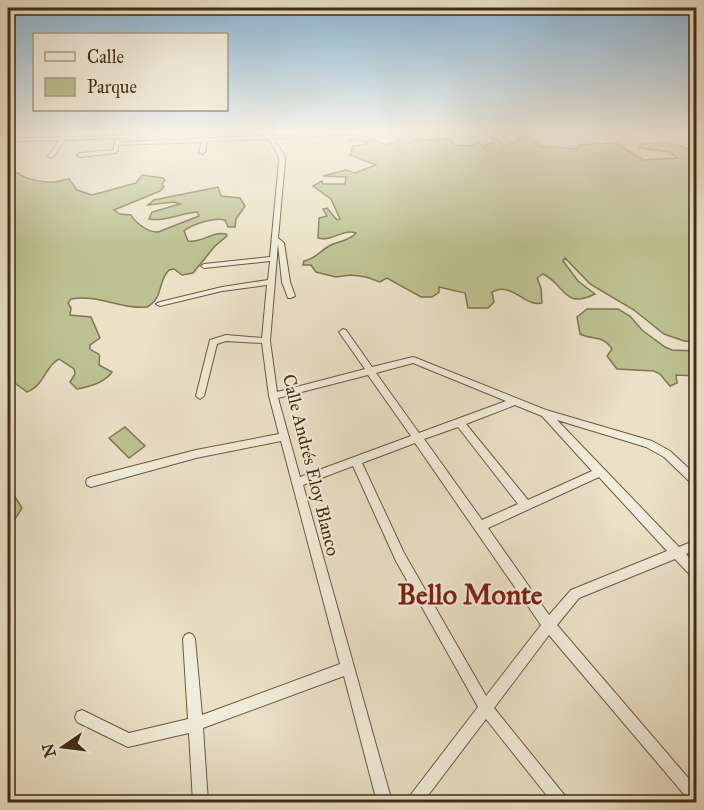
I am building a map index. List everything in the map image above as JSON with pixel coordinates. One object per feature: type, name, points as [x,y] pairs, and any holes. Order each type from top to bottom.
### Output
[{"type":"street","name":"Calle Andrés Eloy Blanco","points":[[281,170],[272,259],[267,341],[273,396],[385,802]]},
{"type":"street","points":[[275,239],[282,243],[286,282],[291,296]]},
{"type":"street","points":[[204,266],[272,259]]},
{"type":"street","points":[[160,304],[238,286],[271,282]]},
{"type":"street","points":[[343,332],[416,439],[481,526],[549,624],[693,794]]},
{"type":"street","points":[[200,396],[213,342],[226,338],[267,341]]},
{"type":"street","points":[[273,396],[413,360],[513,402],[649,444],[667,454],[696,481]]},
{"type":"street","points":[[297,483],[513,402]]},
{"type":"street","points":[[544,413],[696,573]]},
{"type":"street","points":[[460,423],[525,504]]},
{"type":"street","points":[[92,482],[196,454],[283,437]]},
{"type":"street","points":[[356,461],[400,557],[486,709],[561,802]]},
{"type":"street","points":[[481,526],[525,504],[600,472]]},
{"type":"street","points":[[414,802],[549,624],[575,594],[696,545]]},
{"type":"street","points":[[189,639],[201,802]]},
{"type":"street","points":[[82,717],[128,740],[195,724],[348,668]]},
{"type":"green space","points":[[346,170],[355,173],[363,170],[696,170],[696,342],[684,341],[664,334],[634,310],[590,284],[565,258],[563,261],[578,281],[595,294],[576,299],[570,297],[543,274],[537,278],[541,288],[542,303],[529,301],[512,292],[499,289],[492,292],[494,302],[488,308],[468,308],[465,293],[439,287],[439,292],[432,297],[421,297],[387,278],[380,282],[366,277],[351,275],[336,277],[316,272],[311,265],[303,265],[304,261],[329,246],[351,238],[356,233],[347,232],[328,238],[318,238],[319,218],[327,216],[323,209],[327,208],[337,220],[340,219],[331,199],[313,186],[322,181],[323,184],[345,184],[346,177],[323,176]]},
{"type":"green space","points":[[8,172],[45,182],[69,179],[77,190],[92,195],[136,183],[142,175],[163,178],[164,187],[160,191],[114,210],[120,214],[131,215],[142,227],[154,232],[199,216],[197,212],[149,219],[152,212],[180,204],[174,202],[148,205],[154,200],[218,187],[221,196],[240,198],[245,206],[236,219],[235,227],[228,227],[225,220],[216,219],[184,231],[188,241],[216,234],[227,236],[215,246],[193,273],[182,275],[174,269],[169,270],[156,299],[147,307],[91,299],[71,299],[68,303],[71,308],[70,315],[91,317],[100,338],[90,345],[90,349],[99,354],[99,365],[112,372],[96,384],[77,389],[70,382],[75,374],[74,369],[59,359],[41,381],[27,392],[8,378]]},
{"type":"green space","points":[[587,309],[618,309],[630,316],[642,330],[665,347],[672,350],[696,351],[696,376],[676,375],[677,383],[670,386],[660,374],[654,371],[617,369],[607,356],[612,349],[609,345],[601,340],[580,334],[577,317]]},
{"type":"green space","points":[[125,427],[145,446],[129,458],[109,438]]},
{"type":"green space","points":[[8,459],[14,472],[9,495],[15,497],[22,508],[8,530]]},
{"type":"district","name":"Bello Monte","points":[[470,594]]}]
